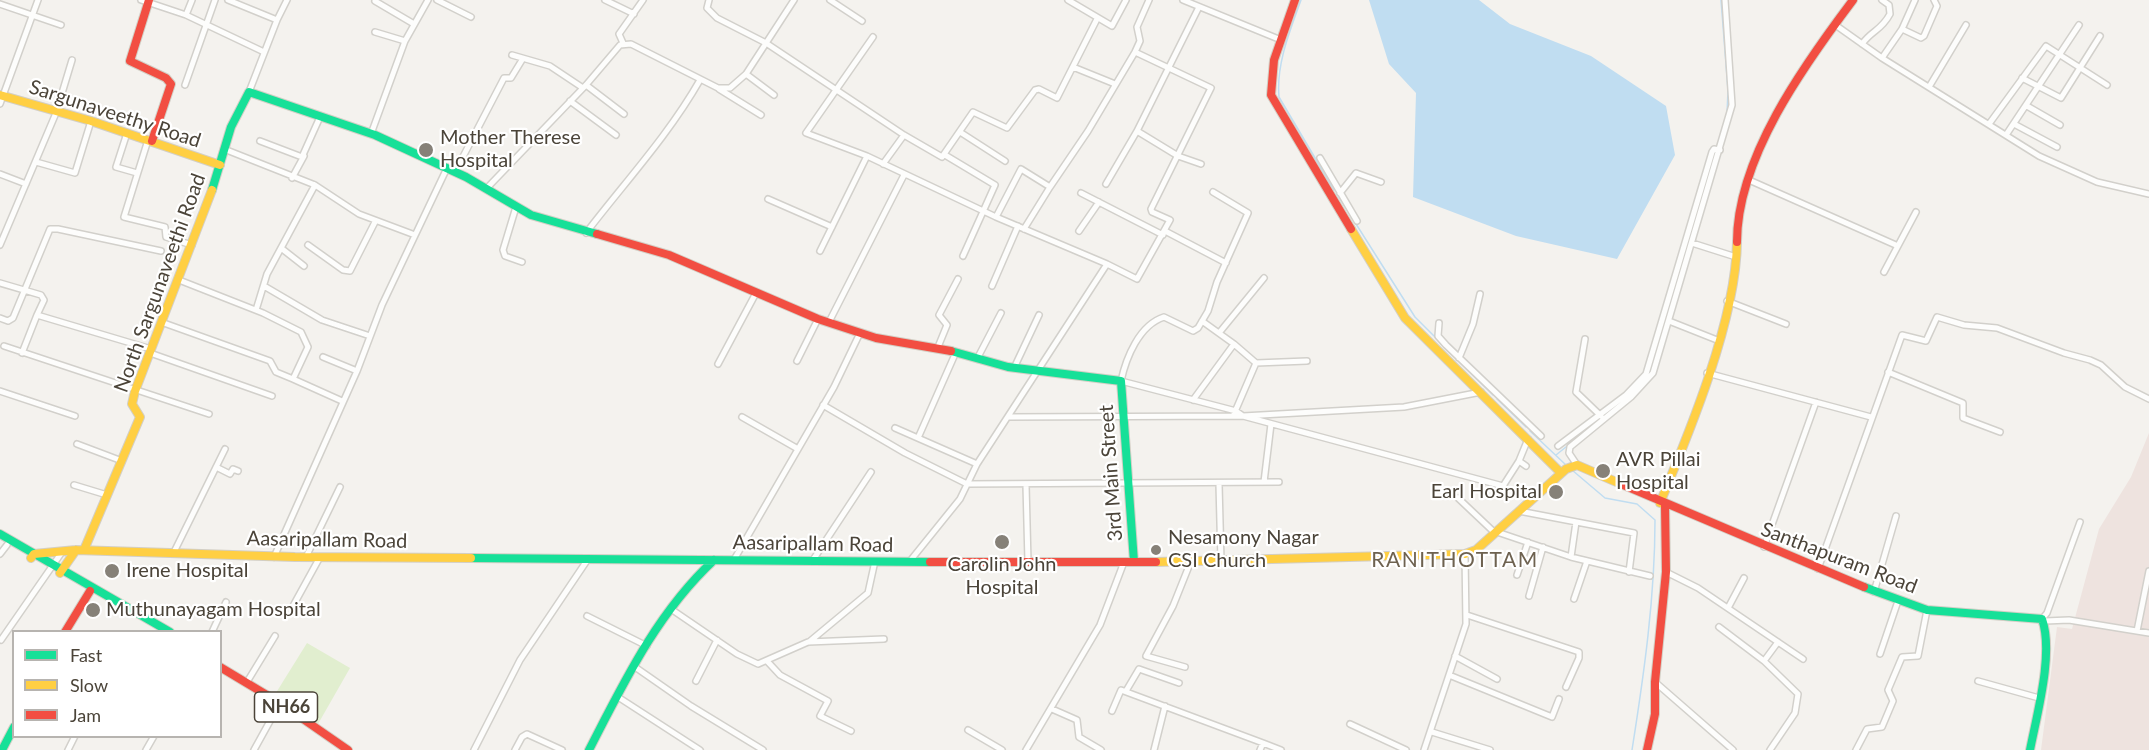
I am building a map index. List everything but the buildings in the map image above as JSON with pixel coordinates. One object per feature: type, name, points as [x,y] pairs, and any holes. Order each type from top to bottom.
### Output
[{"type":"main road","points":[[1295,0],[1281,40],[1271,97],[1405,318],[1526,436],[1569,468],[1476,550],[1465,554]]},
{"type":"main road","points":[[1647,750],[1655,714],[1655,682],[1666,572],[1663,504],[1685,446],[1717,340],[1736,257],[1737,222],[1749,180],[1801,70],[1853,0]]},
{"type":"main road","points":[[146,1],[130,62],[166,78],[171,84],[150,140]]},
{"type":"main road","points":[[249,92],[371,134],[487,188],[531,215],[669,255],[818,319],[860,333],[903,343],[938,347],[1014,369],[1121,381]]},
{"type":"main road","name":"North Sargunaveethi Road","points":[[61,571],[80,550],[107,495],[140,417],[132,402],[135,391],[192,245],[231,127],[249,92]]},
{"type":"main road","name":"Sargunaveethy Road","points":[[1,98],[91,121],[220,165]]},
{"type":"main road","name":"3rd Main Street","points":[[1121,381],[1134,562]]},
{"type":"main road","name":"Santhapuram Road","points":[[1569,468],[1663,504],[1898,601],[1927,610],[2043,620]]},
{"type":"main road","points":[[0,534],[32,556]]},
{"type":"main road","points":[[3,543],[61,571],[166,630]]},
{"type":"main road","name":"Aasaripallam Road","points":[[32,556],[80,550],[274,557],[1134,562],[1465,554]]},
{"type":"main road","points":[[589,750],[646,646],[689,583],[714,560]]},
{"type":"main road","points":[[61,571],[155,630]]},
{"type":"main road","points":[[66,630],[90,591]]},
{"type":"main road","points":[[2030,750],[2039,698],[2046,630],[2043,620]]},
{"type":"main road","name":"NH66","points":[[222,668],[348,750]]},
{"type":"main road","points":[[2,750],[12,731]]},
{"type":"street","points":[[1,98],[38,0]]},
{"type":"street","points":[[186,15],[192,0]]},
{"type":"street","points":[[185,85],[215,0]]},
{"type":"street","points":[[228,0],[277,20]]},
{"type":"street","points":[[249,92],[286,0]]},
{"type":"street","points":[[371,134],[405,40],[428,0]]},
{"type":"street","points":[[437,0],[471,17]]},
{"type":"street","points":[[605,0],[634,14]]},
{"type":"street","points":[[622,43],[620,34],[643,0]]},
{"type":"street","points":[[710,0],[707,8],[711,13],[766,43],[904,135],[939,156],[945,155],[995,185],[963,256]]},
{"type":"street","points":[[718,88],[736,85],[746,74],[794,0]]},
{"type":"street","points":[[830,0],[862,21]]},
{"type":"street","points":[[1068,0],[1112,26],[1126,0]]},
{"type":"street","points":[[1024,229],[1088,131],[1135,52],[1140,41],[1137,27],[1149,0]]},
{"type":"street","points":[[1183,0],[1281,40]]},
{"type":"street","points":[[1569,468],[1570,447],[1646,374],[1691,241],[1732,105],[1725,0]]},
{"type":"street","points":[[1862,44],[1869,34],[1880,29],[1890,14],[1889,5],[1882,0]]},
{"type":"street","points":[[1882,58],[1902,29],[1915,0]]},
{"type":"street","points":[[1902,29],[1923,38],[1937,6],[1934,0]]},
{"type":"street","points":[[146,1],[186,15],[264,52]]},
{"type":"street","points":[[375,1],[414,24]]},
{"type":"street","points":[[0,4],[61,25]]},
{"type":"street","points":[[1106,184],[1137,131],[1199,7]]},
{"type":"street","points":[[945,155],[975,111],[1007,128],[1035,90],[1039,89],[1055,98],[1059,96],[1097,19]]},
{"type":"street","points":[[1834,24],[1882,58],[2040,156],[2097,182],[2149,194]]},
{"type":"street","points":[[1929,87],[1966,25]]},
{"type":"street","points":[[2007,135],[2079,25]]},
{"type":"street","points":[[375,32],[405,40]]},
{"type":"street","points":[[2022,78],[2038,89],[2061,98],[2100,36]]},
{"type":"street","points":[[873,37],[806,133],[867,156],[996,217],[1137,279],[1170,220],[1152,212],[1151,209],[1210,88],[1135,52]]},
{"type":"street","points":[[622,43],[631,44],[718,88],[761,115]]},
{"type":"street","points":[[487,188],[622,43]]},
{"type":"street","points":[[1989,124],[2044,47],[2049,47],[2061,54],[2107,85]]},
{"type":"street","points":[[512,55],[522,60],[550,66],[624,114]]},
{"type":"street","points":[[0,245],[2,234],[56,113],[72,60]]},
{"type":"street","points":[[274,557],[415,235],[504,78],[512,78],[522,60]]},
{"type":"street","points":[[1073,67],[1114,84]]},
{"type":"street","points":[[746,74],[774,95]]},
{"type":"street","points":[[586,232],[681,114],[700,80]]},
{"type":"street","points":[[570,101],[616,135]]},
{"type":"street","points":[[2027,106],[2060,125]]},
{"type":"street","points":[[291,178],[304,156],[320,117]]},
{"type":"street","points":[[36,162],[75,173],[91,121]]},
{"type":"street","points":[[2014,124],[2057,147]]},
{"type":"street","points":[[1137,131],[1178,156],[1201,164]]},
{"type":"street","points":[[960,132],[1005,161]]},
{"type":"street","points":[[128,134],[116,167],[137,173]]},
{"type":"street","points":[[883,164],[904,135]]},
{"type":"street","points":[[150,140],[124,217],[165,227],[166,237],[192,245]]},
{"type":"street","points":[[260,141],[298,157],[304,156]]},
{"type":"street","points":[[224,149],[291,178],[315,185],[339,203],[375,222],[415,235]]},
{"type":"street","points":[[820,251],[867,156]]},
{"type":"street","points":[[1320,158],[1357,221]]},
{"type":"street","points":[[996,217],[1021,169],[1050,187]]},
{"type":"street","points":[[0,174],[26,184]]},
{"type":"street","points":[[1329,196],[1340,192],[1354,174],[1382,182]]},
{"type":"street","points":[[829,322],[904,175]]},
{"type":"street","points":[[1749,180],[1898,246]]},
{"type":"street","points":[[256,310],[281,248],[315,185]]},
{"type":"street","points":[[1213,192],[1248,213],[1202,321],[1193,330],[1164,317],[1156,320],[1137,342],[1125,362],[1121,381],[1193,400],[1234,414],[1503,486],[1519,461],[1531,426]]},
{"type":"street","points":[[1081,193],[1226,263]]},
{"type":"street","points":[[768,199],[832,228]]},
{"type":"street","points":[[1079,231],[1099,202]]},
{"type":"street","points":[[516,207],[502,250],[505,256],[522,262]]},
{"type":"street","points":[[1884,272],[1916,212]]},
{"type":"street","points":[[308,245],[343,270],[350,271],[375,222]]},
{"type":"street","points":[[993,286],[1018,226]]},
{"type":"street","points":[[0,318],[12,319],[50,230],[58,229],[161,251]]},
{"type":"street","points":[[1691,241],[1736,257]]},
{"type":"street","points":[[1558,446],[1602,417],[1648,381],[1669,321],[1691,241]]},
{"type":"street","points":[[281,248],[304,266]]},
{"type":"street","points":[[910,561],[960,499],[977,464],[1107,264]]},
{"type":"street","points":[[1220,333],[1264,278]]},
{"type":"street","points":[[938,347],[947,325],[939,315],[958,279]]},
{"type":"street","points":[[179,280],[256,310],[305,336],[308,347],[292,379]]},
{"type":"street","points":[[0,283],[41,295],[44,300],[22,353]]},
{"type":"street","points":[[264,286],[322,320],[370,336]]},
{"type":"street","points":[[718,364],[756,293]]},
{"type":"street","points":[[1459,358],[1473,324],[1480,294]]},
{"type":"street","points":[[1727,301],[1786,324]]},
{"type":"street","points":[[977,360],[1001,313]]},
{"type":"street","points":[[37,315],[151,351],[272,396]]},
{"type":"street","points":[[1014,369],[1039,315]]},
{"type":"street","points":[[1818,569],[1902,335],[1926,341],[1935,319],[1939,317],[1964,326],[1997,328],[2101,365],[2125,387],[2149,399]]},
{"type":"street","points":[[797,361],[818,319]]},
{"type":"street","points":[[1202,321],[1256,363],[1307,361]]},
{"type":"street","points":[[1669,321],[1717,340]]},
{"type":"street","points":[[161,322],[270,361],[276,372],[342,401]]},
{"type":"street","points":[[1439,323],[1438,336],[1541,436]]},
{"type":"street","points":[[735,558],[823,405],[860,333]]},
{"type":"street","points":[[1585,339],[1576,392],[1602,417]]},
{"type":"street","points":[[1193,400],[1234,344]]},
{"type":"street","points":[[4,346],[209,414]]},
{"type":"street","points":[[918,438],[956,352]]},
{"type":"street","points":[[322,357],[357,371]]},
{"type":"street","points":[[1234,414],[1256,363]]},
{"type":"street","points":[[1888,372],[1963,403],[1963,418],[2000,432]]},
{"type":"street","points":[[1707,373],[1871,417]]},
{"type":"street","points":[[0,391],[75,416]]},
{"type":"street","points":[[1243,416],[1404,407],[1480,392]]},
{"type":"street","points":[[1490,402],[1497,395]]},
{"type":"street","points":[[1764,547],[1816,402]]},
{"type":"street","points":[[823,405],[905,453],[966,484],[1128,485],[1279,482]]},
{"type":"street","points":[[1008,417],[1123,418],[1234,414]]},
{"type":"street","points":[[742,417],[798,449]]},
{"type":"street","points":[[1264,482],[1271,424]]},
{"type":"street","points":[[895,428],[977,464]]},
{"type":"street","points":[[77,444],[122,461]]},
{"type":"street","points":[[174,552],[225,449]]},
{"type":"street","points":[[1519,461],[1526,466]]},
{"type":"street","points":[[216,467],[230,474],[233,469],[238,471]]},
{"type":"street","points":[[813,560],[871,472]]},
{"type":"street","points":[[1219,484],[1221,561]]},
{"type":"street","points":[[74,485],[107,495]]},
{"type":"street","points":[[1026,485],[1028,562]]},
{"type":"street","points":[[306,557],[340,487]]},
{"type":"street","points":[[1458,498],[1496,532],[1572,557],[1650,576]]},
{"type":"street","points":[[1519,511],[1634,533],[1629,572]]},
{"type":"street","points":[[1874,592],[1896,516]]},
{"type":"street","points":[[1572,557],[1576,522]]},
{"type":"street","points":[[2080,522],[2043,620],[2069,621],[2149,633]]},
{"type":"street","points":[[1517,575],[1528,542]]},
{"type":"street","points":[[0,554],[3,543]]},
{"type":"street","points":[[1529,596],[1543,547]]},
{"type":"street","points":[[1,640],[50,566],[62,552]]},
{"type":"street","points":[[1424,750],[1432,732],[1467,615],[1464,597],[1465,554]]},
{"type":"street","points":[[293,606],[320,557]]},
{"type":"street","points":[[474,750],[520,660],[588,559]]},
{"type":"street","points":[[671,609],[754,663],[767,661],[808,642],[868,593],[875,561]]},
{"type":"street","points":[[1126,691],[1173,606],[1191,561]]},
{"type":"street","points":[[1574,599],[1587,561]]},
{"type":"street","points":[[1026,750],[1100,625],[1125,562]]},
{"type":"street","points":[[2137,631],[2149,571]]},
{"type":"street","points":[[1666,572],[1698,588],[1803,659]]},
{"type":"street","points":[[1728,608],[1744,578]]},
{"type":"street","points":[[1880,654],[1898,601]]},
{"type":"street","points":[[213,630],[226,602]]},
{"type":"street","points":[[1856,750],[1867,729],[1882,727],[1893,700],[1888,690],[1902,657],[1917,656],[1927,610]]},
{"type":"street","points":[[1467,615],[1579,652],[1579,658],[1566,687]]},
{"type":"street","points":[[587,616],[646,646]]},
{"type":"street","points":[[1719,627],[1794,687],[1798,700],[1790,722],[1770,750]]},
{"type":"street","points":[[246,684],[275,636]]},
{"type":"street","points":[[808,642],[884,639]]},
{"type":"street","points":[[696,681],[717,640]]},
{"type":"street","points":[[1764,661],[1778,642]]},
{"type":"street","points":[[1146,656],[1185,668]]},
{"type":"street","points":[[1455,656],[1497,679]]},
{"type":"street","points":[[767,661],[780,675],[828,701],[820,716],[851,731]]},
{"type":"street","points":[[634,667],[691,706],[764,750]]},
{"type":"street","points":[[1139,669],[1179,683]]},
{"type":"street","points":[[1449,675],[1549,716],[1555,715],[1559,699]]},
{"type":"street","points":[[1978,681],[2039,698]]},
{"type":"street","points":[[1655,682],[1733,750]]},
{"type":"street","points":[[1112,711],[1120,690],[1126,691],[1281,750]]},
{"type":"street","points":[[618,697],[700,750]]},
{"type":"street","points":[[254,750],[280,704]]},
{"type":"street","points":[[1154,750],[1165,706]]},
{"type":"street","points":[[1052,709],[1077,720],[1079,737],[1101,750]]},
{"type":"street","points":[[1350,724],[1406,750]]},
{"type":"street","points":[[968,730],[1002,750]]},
{"type":"street","points":[[1432,732],[1490,750]]},
{"type":"street","points":[[515,750],[522,737],[527,734],[562,750]]},
{"type":"street","points":[[1260,750],[1263,743]]},
{"type":"shaded area","points":[[2149,433],[2149,750],[2041,750],[2057,627],[2072,629],[2099,529],[2131,477]]},
{"type":"green space","points":[[307,643],[350,668],[318,724],[274,696]]},
{"type":"water","points":[[1369,0],[1479,0],[1510,24],[1591,56],[1666,106],[1675,155],[1617,259],[1516,236],[1413,197],[1416,93],[1389,64]]},
{"type":"waterway","points":[[1301,0],[1282,60],[1279,97],[1334,190]]},
{"type":"waterway","points":[[1721,0],[1728,90],[1727,114]]},
{"type":"waterway","points":[[1337,194],[1415,317],[1493,395]]},
{"type":"waterway","points":[[1497,399],[1526,427]]},
{"type":"waterway","points":[[1556,455],[1592,426]]},
{"type":"waterway","points":[[1530,431],[1566,465]]},
{"type":"waterway","points":[[1572,470],[1605,498],[1637,504],[1655,520],[1651,607],[1632,750]]},
{"type":"traffic: fast","points":[[212,190],[231,127],[249,92],[375,135],[466,177],[531,215],[597,234]]},
{"type":"traffic: fast","points":[[951,351],[1008,367],[1121,381],[1134,562]]},
{"type":"traffic: fast","points":[[0,534],[167,630]]},
{"type":"traffic: fast","points":[[471,558],[930,562]]},
{"type":"traffic: fast","points":[[589,750],[643,649],[675,602],[714,560]]},
{"type":"traffic: fast","points":[[1864,587],[1927,610],[2042,619],[2045,633],[2045,666],[2030,750]]},
{"type":"traffic: fast","points":[[2,750],[12,731]]},
{"type":"traffic: slow","points":[[0,95],[91,121],[220,165]]},
{"type":"traffic: slow","points":[[84,550],[140,417],[132,404],[135,391],[212,190]]},
{"type":"traffic: slow","points":[[1351,229],[1405,318],[1561,473]]},
{"type":"traffic: slow","points":[[1660,503],[1685,443],[1720,340],[1735,273],[1737,242]]},
{"type":"traffic: slow","points":[[1156,562],[1465,554],[1476,550],[1566,469],[1577,465],[1621,484]]},
{"type":"traffic: slow","points":[[31,558],[34,554],[76,550],[295,557],[471,558]]},
{"type":"traffic: slow","points":[[60,573],[76,550]]},
{"type":"traffic: jam","points":[[149,0],[130,61],[166,78],[171,84],[152,141]]},
{"type":"traffic: jam","points":[[1295,0],[1274,60],[1271,95],[1351,229]]},
{"type":"traffic: jam","points":[[1737,242],[1740,210],[1748,178],[1761,146],[1795,83],[1853,0]]},
{"type":"traffic: jam","points":[[597,234],[669,255],[818,319],[876,338],[951,351]]},
{"type":"traffic: jam","points":[[1621,484],[1864,587]]},
{"type":"traffic: jam","points":[[1647,750],[1655,714],[1655,682],[1666,572],[1665,505]]},
{"type":"traffic: jam","points":[[930,562],[1156,562]]},
{"type":"traffic: jam","points":[[66,630],[90,591]]},
{"type":"traffic: jam","points":[[222,668],[280,703],[348,750]]},
{"type":"place","name":"Mother Therese Hospital","points":[[426,150]]},
{"type":"place","name":"AVR Pillai Hospital","points":[[1603,471]]},
{"type":"place","name":"Earl Hospital","points":[[1556,492]]},
{"type":"place","name":"Carolin John Hospital","points":[[1002,542]]},
{"type":"place","name":"Nesamony Nagar CSI Church","points":[[1156,550]]},
{"type":"place","name":"Irene Hospital","points":[[112,571]]},
{"type":"place","name":"Muthunayagam Hospital","points":[[93,610]]},
{"type":"district","name":"RANITHOTTAM","points":[[1455,560]]}]
